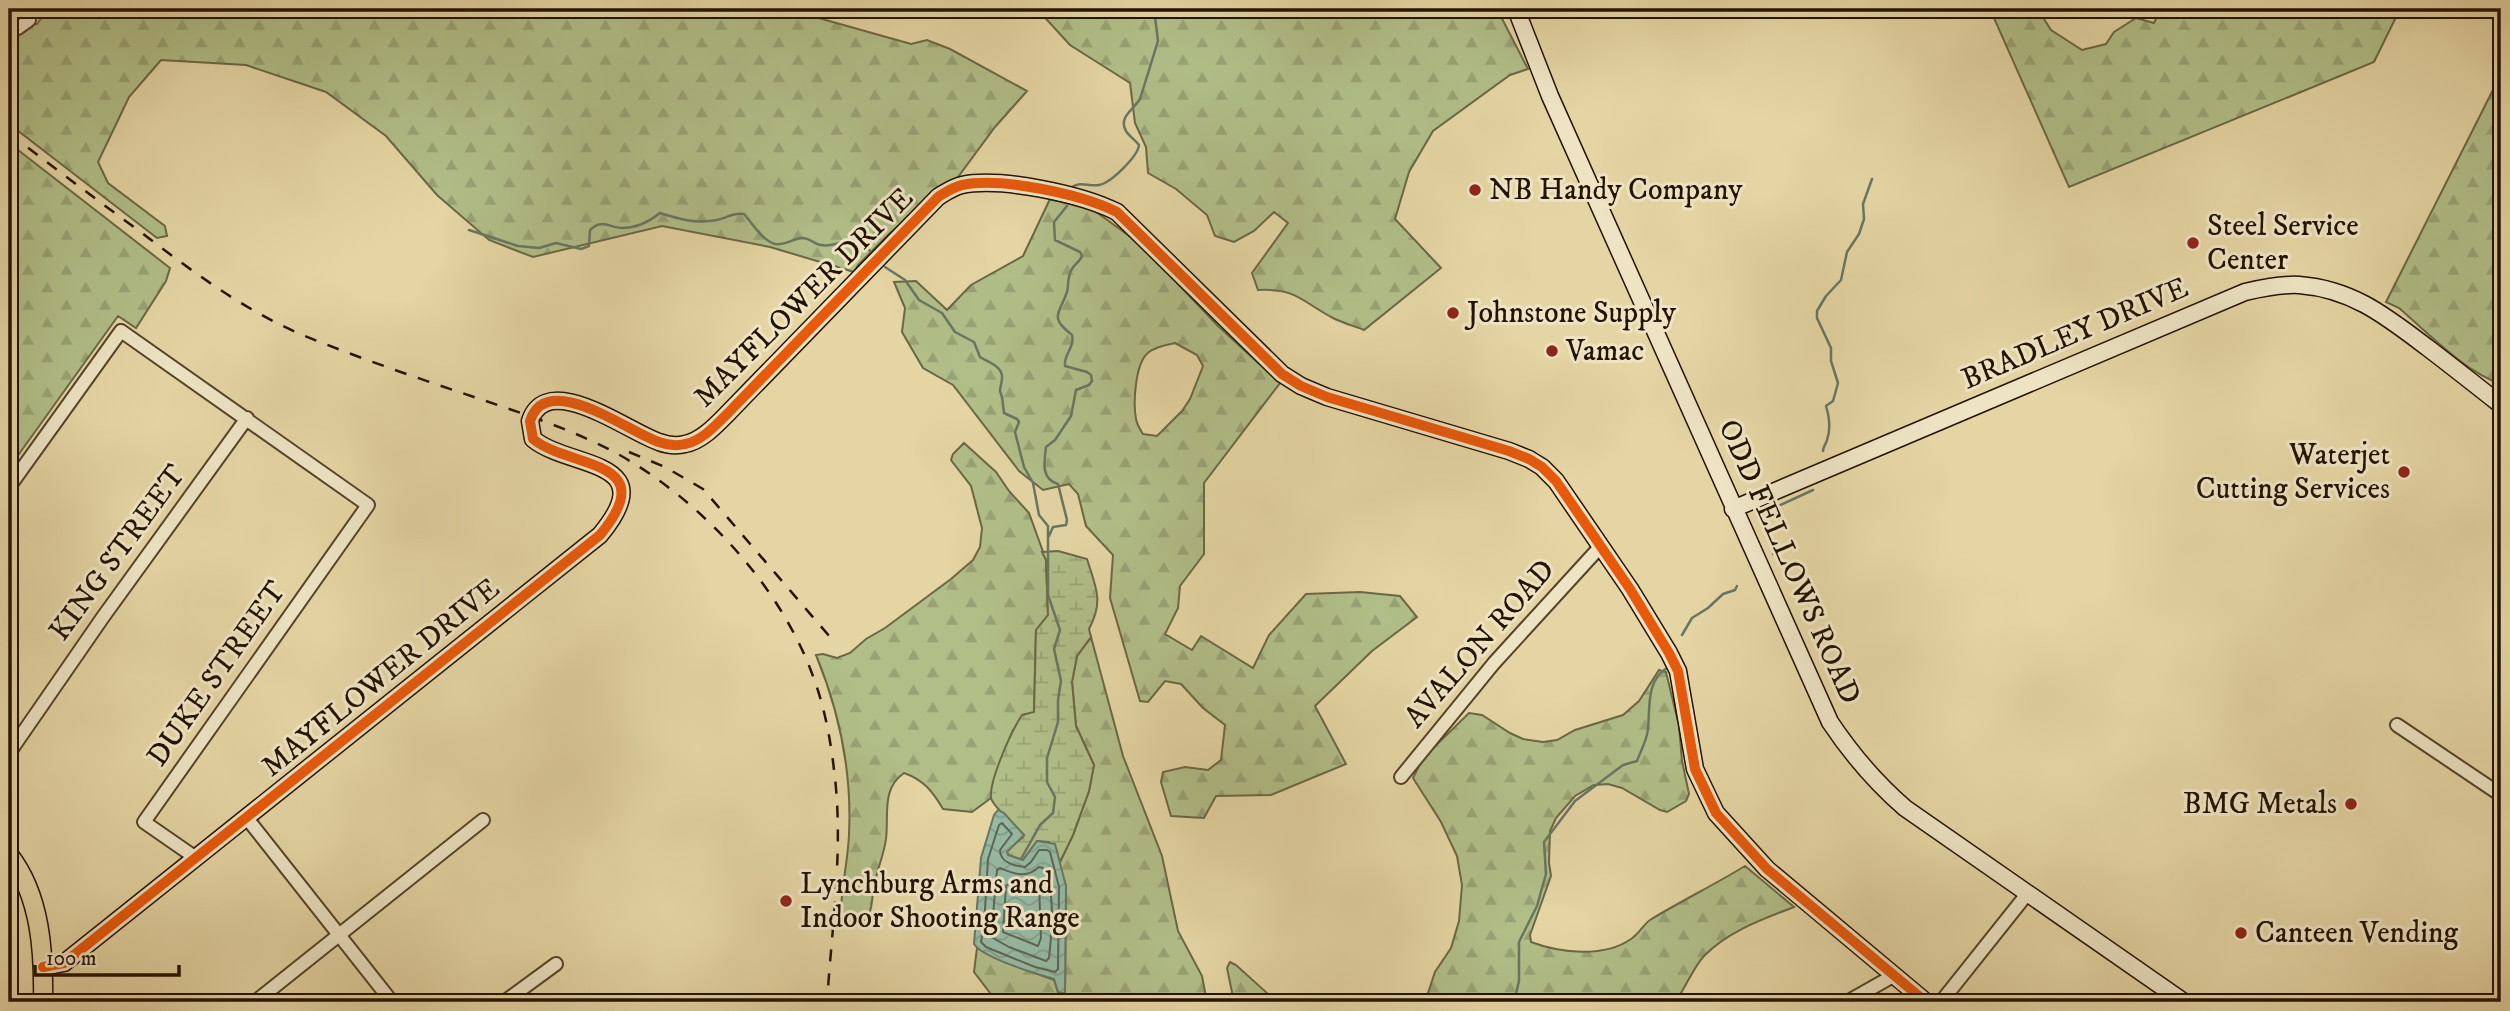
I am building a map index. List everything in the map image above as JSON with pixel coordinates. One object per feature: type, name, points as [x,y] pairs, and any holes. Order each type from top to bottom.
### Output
[{"type":"main road","points":[[9,855],[22,875],[31,899],[43,967],[43,1002]]},
{"type":"street","name":"ODD FELLOWS ROAD","points":[[1516,9],[1550,96],[1733,509],[1830,722],[1854,758],[1877,784],[1905,808],[2184,1002]]},
{"type":"street","points":[[9,29],[18,28],[29,20]]},
{"type":"street","name":"MAYFLOWER DRIVE","points":[[43,967],[64,962],[600,535],[610,523],[621,496],[618,482],[600,466],[548,448],[533,439],[530,421],[540,406],[556,401],[572,403],[594,410],[661,443],[676,445],[692,442],[729,412],[938,197],[960,185],[1003,185],[1066,194],[1098,202],[1117,212],[1282,374],[1301,386],[1327,397],[1508,451],[1542,467],[1556,481],[1658,634],[1678,671],[1695,769],[1716,813],[1767,869],[1926,1002]]},
{"type":"street","name":"BRADLEY DRIVE","points":[[1733,509],[2245,292],[2267,288],[2298,285],[2331,290],[2362,302],[2387,316],[2501,405]]},
{"type":"street","points":[[9,487],[121,331],[247,418]]},
{"type":"street","name":"DUKE STREET","points":[[196,858],[144,822],[368,505],[247,418]]},
{"type":"street","name":"KING STREET","points":[[9,753],[103,617],[247,418]]},
{"type":"street","name":"AVALON ROAD","points":[[1401,777],[1494,663],[1600,547]]},
{"type":"street","points":[[2397,725],[2501,795]]},
{"type":"street","points":[[246,817],[392,1002]]},
{"type":"street","points":[[255,1002],[484,820]]},
{"type":"street","points":[[1941,1002],[2027,894]]},
{"type":"street","points":[[504,1002],[556,964]]},
{"type":"street","points":[[1847,1002],[1893,976]]},
{"type":"green space","points":[[48,9],[800,9],[808,15],[911,44],[927,40],[950,49],[1027,91],[995,127],[958,177],[890,233],[854,272],[770,247],[662,226],[533,257],[489,240],[437,195],[386,136],[326,92],[246,65],[161,60],[129,97],[98,162],[108,183],[165,226],[167,236],[157,238],[9,121],[9,32],[37,24]]},
{"type":"green space","points":[[1037,9],[1497,9],[1528,69],[1510,75],[1433,131],[1409,172],[1395,219],[1441,268],[1364,330],[1333,318],[1291,294],[1258,290],[1252,273],[1288,223],[1274,212],[1254,231],[1234,242],[1215,236],[1207,215],[1176,189],[1148,173],[1146,147],[1135,123],[1130,83],[1070,45]]},
{"type":"green space","points":[[1990,9],[2039,11],[2051,30],[2082,50],[2106,44],[2114,32],[2136,18],[2154,23],[2161,9],[2400,9],[2374,62],[2069,187]]},
{"type":"green space","points":[[2501,74],[2501,384],[2474,371],[2399,308],[2386,302]]},
{"type":"green space","points":[[9,143],[170,268],[166,281],[136,328],[118,316],[9,468],[9,221],[14,214],[9,190]]},
{"type":"green space","points":[[1050,199],[1092,209],[1139,243],[1218,326],[1280,383],[1204,483],[1204,554],[1180,586],[1178,608],[1165,634],[1192,650],[1201,636],[1253,668],[1269,635],[1306,594],[1360,592],[1400,596],[1417,617],[1372,651],[1315,706],[1346,764],[1271,795],[1216,796],[1204,818],[1171,816],[1161,782],[1163,772],[1185,767],[1208,770],[1221,760],[1225,725],[1203,708],[1181,684],[1165,681],[1148,702],[1140,701],[1110,598],[1113,555],[1086,526],[1078,494],[1069,484],[1043,490],[1019,471],[953,385],[923,368],[902,332],[905,308],[894,282],[916,281],[947,310],[971,285],[1023,256]],"holes":[[[1175,343],[1197,355],[1203,366],[1190,399],[1182,411],[1157,436],[1143,434],[1136,421],[1135,403],[1136,383],[1144,357],[1155,348]]]},
{"type":"green space","points":[[964,443],[996,472],[1029,513],[1046,560],[1048,615],[1036,630],[1034,713],[1013,730],[996,774],[991,798],[972,812],[943,809],[936,797],[917,779],[904,773],[897,779],[889,795],[886,839],[871,909],[866,919],[853,928],[841,925],[849,834],[846,765],[831,698],[816,655],[837,658],[850,653],[973,560],[980,547],[982,528],[971,486],[951,460]]},
{"type":"green space","points":[[1058,551],[1087,559],[1097,594],[1094,619],[1089,629],[1091,637],[1077,656],[1072,682],[1076,726],[1094,765],[1089,791],[1059,864],[1057,851],[1049,842],[1037,841],[1023,860],[1008,855],[1009,848],[1024,835],[991,798],[997,768],[1013,732],[1022,715],[1034,712],[1036,630],[1048,615],[1046,560],[1042,552]]},
{"type":"green space","points":[[1091,637],[1123,756],[1162,856],[1178,931],[1202,976],[1207,1002],[997,1002],[974,972],[977,948],[1005,962],[1054,980],[1058,992],[1065,993],[1066,886],[1059,864],[1089,791],[1094,765],[1076,726],[1072,681],[1077,656]]},
{"type":"green space","points":[[1659,670],[1666,672],[1679,726],[1682,761],[1689,794],[1686,801],[1667,812],[1622,788],[1608,784],[1594,785],[1575,796],[1556,818],[1550,831],[1551,876],[1530,935],[1531,942],[1555,949],[1582,952],[1620,945],[1634,937],[1650,920],[1745,866],[1794,907],[1746,927],[1713,947],[1700,961],[1675,1002],[1425,1002],[1435,972],[1451,948],[1459,921],[1462,885],[1457,856],[1441,822],[1413,778],[1423,758],[1469,713],[1482,715],[1523,739],[1543,742],[1557,740],[1575,730],[1623,715],[1639,701]]},
{"type":"green space","points":[[1230,962],[1277,1002],[1234,1002],[1227,968]]},
{"type":"water","points":[[998,810],[1024,835],[1007,852],[1008,855],[1023,860],[1037,841],[1055,844],[1066,886],[1063,994],[1058,992],[1054,979],[999,960],[974,944],[981,858],[994,815]]},
{"type":"waterway","points":[[1072,187],[1079,184],[1104,183],[1123,168],[1137,150],[1139,145],[1126,131],[1124,122],[1140,99],[1158,41],[1154,9]]},
{"type":"waterway","points":[[1823,451],[1829,431],[1826,406],[1833,401],[1838,383],[1831,361],[1831,348],[1817,318],[1817,311],[1841,280],[1847,252],[1859,234],[1864,219],[1863,204],[1872,179]]},
{"type":"waterway","points":[[1049,536],[1053,527],[1066,525],[1067,520],[1058,484],[1046,474],[1046,447],[1055,440],[1071,416],[1076,390],[1092,381],[1087,372],[1065,366],[1072,335],[1058,320],[1070,272],[1082,256],[1080,252],[1055,240],[1054,222],[1067,206]]},
{"type":"waterway","points":[[469,230],[518,246],[539,248],[556,243],[581,249],[589,246],[590,230],[598,225],[633,227],[660,213],[694,221],[717,220],[733,214],[744,214],[762,235],[775,244],[801,238],[828,246],[852,241],[864,245],[871,252]]},
{"type":"waterway","points":[[885,267],[905,280],[919,300],[942,313],[955,332],[974,342],[980,357],[1000,370],[1004,413],[1019,422],[1015,432],[1024,467],[1033,483],[1039,515],[1048,526],[1048,595],[1060,630],[1054,649],[1061,681],[1058,722],[1047,758],[1047,782],[1055,797],[1053,813],[1040,825],[1021,859]]},
{"type":"waterway","points":[[1773,554],[1774,548],[1765,520],[1774,508],[1813,490]]},
{"type":"waterway","points":[[1682,635],[1692,618],[1723,594],[1735,590],[1737,586]]},
{"type":"waterway","points":[[1514,1002],[1519,981],[1519,942],[1537,906],[1546,874],[1544,842],[1575,801],[1623,765],[1637,761],[1647,733],[1652,687],[1660,673],[1667,668]]},
{"type":"waterway","points":[[1060,1002],[1062,993]]},
{"type":"railway","points":[[9,133],[181,262],[261,315],[327,345],[536,418],[600,445],[647,472],[707,520],[759,579],[781,611],[800,645],[818,689],[827,724],[834,770],[838,828],[827,1002]]},
{"type":"railway","points":[[629,452],[665,467],[703,489],[836,644]]},
{"type":"cycle path","points":[[43,967],[64,963],[600,535],[617,510],[622,492],[616,479],[604,469],[549,449],[533,439],[530,421],[539,407],[553,401],[571,402],[659,442],[675,445],[691,442],[709,431],[724,417],[938,197],[962,185],[998,183],[1062,193],[1117,212],[1282,374],[1301,386],[1327,397],[1509,451],[1542,467],[1556,481],[1630,589],[1669,653],[1678,671],[1695,769],[1716,813],[1767,869],[1926,1002]]},
{"type":"place","name":"NB Handy Company","points":[[1475,190]]},
{"type":"place","name":"Steel Service Center","points":[[2193,243]]},
{"type":"place","name":"Johnstone Supply","points":[[1453,313]]},
{"type":"place","name":"Vamac","points":[[1552,351]]},
{"type":"place","name":"Waterjet Cutting Services","points":[[2404,472]]},
{"type":"place","name":"BMG Metals","points":[[2351,804]]},
{"type":"place","name":"Lynchburg Arms and Indoor Shooting Range","points":[[786,901]]},
{"type":"place","name":"Canteen Vending","points":[[2241,933]]}]
